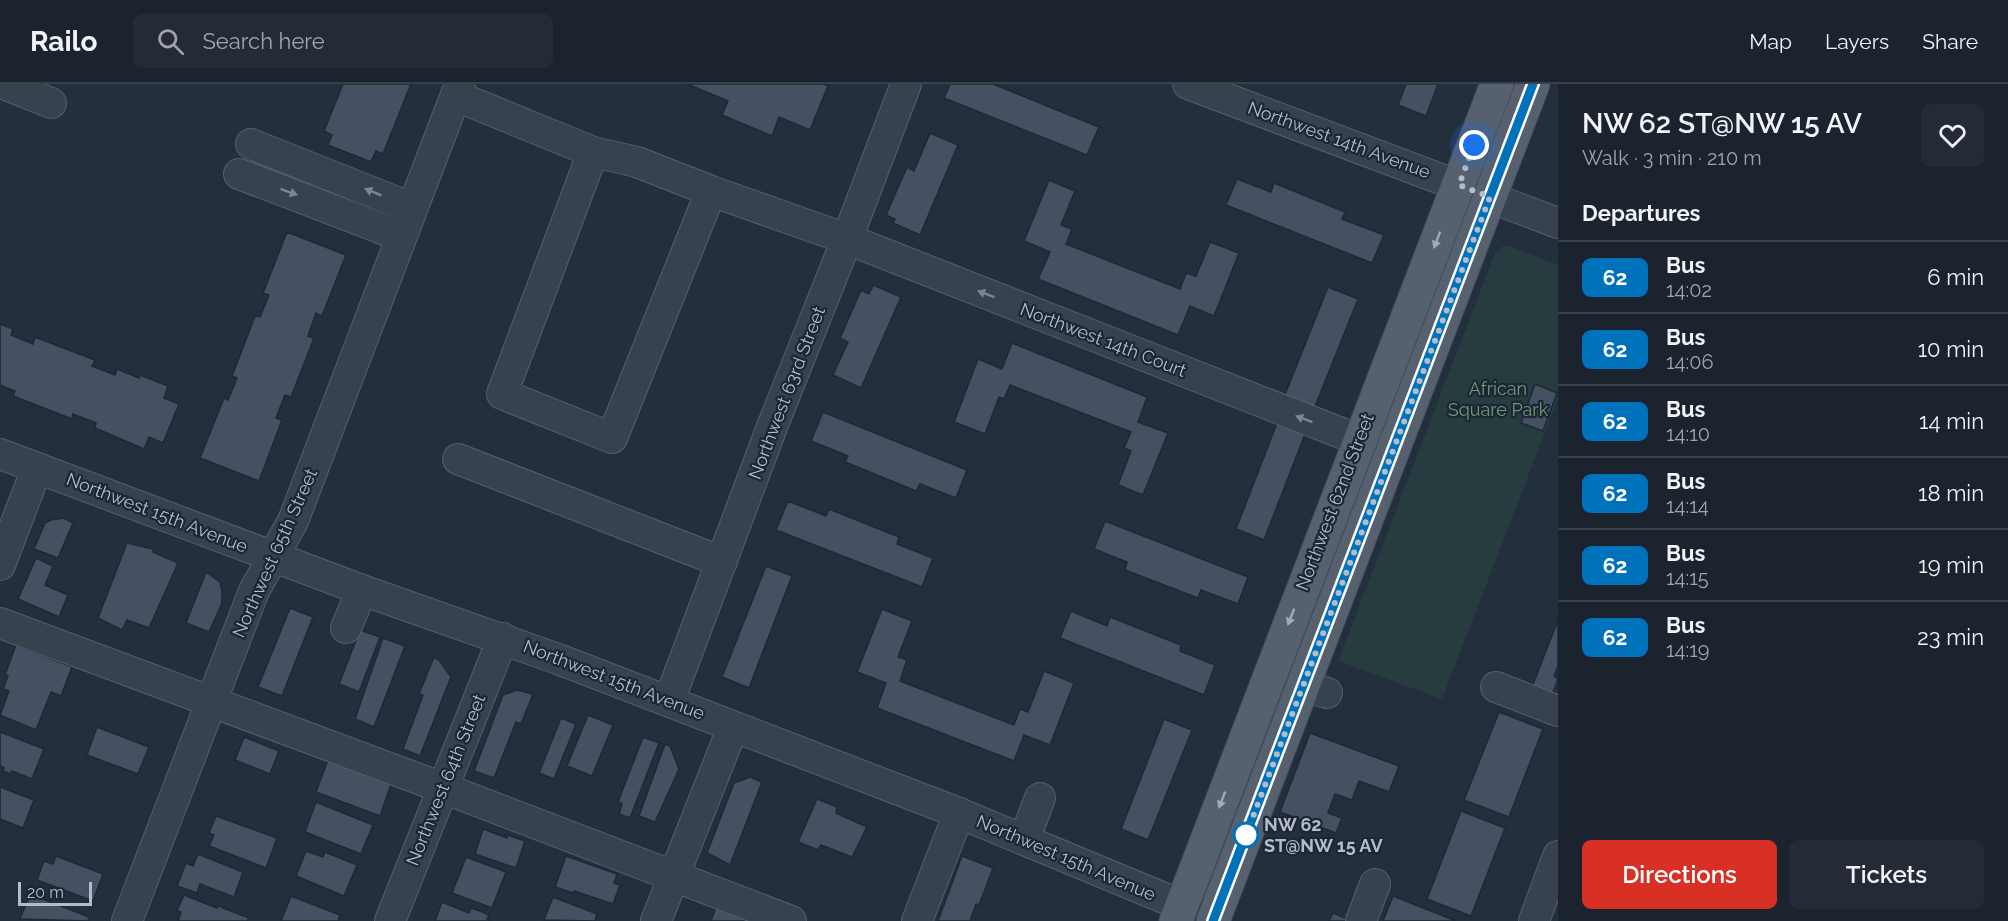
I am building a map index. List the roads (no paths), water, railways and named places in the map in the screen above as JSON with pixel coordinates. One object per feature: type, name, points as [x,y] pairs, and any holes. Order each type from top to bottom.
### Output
[{"type":"main road","name":"Northwest 62nd Street","points":[[1179,914],[1497,84]]},
{"type":"main road","name":"Northwest 62nd Street","points":[[1216,920],[1315,689],[1490,197],[1533,84]]},
{"type":"street","points":[[4,84],[51,103]]},
{"type":"street","name":"Northwest 63rd Street","points":[[669,701],[772,427],[848,239],[906,84]]},
{"type":"street","name":"Northwest 14th Avenue","points":[[1188,84],[1558,222]]},
{"type":"street","name":"Northwest 14th Court","points":[[458,90],[593,152],[637,162],[711,191],[848,239],[1359,440]]},
{"type":"street","name":"Northwest 65th Street","points":[[127,921],[254,591],[293,521],[458,90]]},
{"type":"street","points":[[250,144],[412,208]]},
{"type":"street","points":[[593,152],[502,394],[612,438],[711,191]]},
{"type":"street","points":[[239,174],[401,236]]},
{"type":"street","name":"Northwest 15th Avenue","points":[[0,454],[362,590],[503,638],[669,701],[1024,840],[1179,914],[1216,920]]},
{"type":"street","points":[[458,459],[722,562]]},
{"type":"street","points":[[0,565],[37,468]]},
{"type":"street","points":[[346,628],[362,590]]},
{"type":"street","points":[[0,623],[791,921]]},
{"type":"street","name":"Northwest 64th Street","points":[[390,921],[503,638]]},
{"type":"street","points":[[1496,687],[1558,711]]},
{"type":"street","points":[[656,921],[733,727]]},
{"type":"street","points":[[1024,840],[1040,798]]},
{"type":"street","points":[[917,921],[959,813]]},
{"type":"street","points":[[1534,921],[1558,856]]},
{"type":"street","points":[[1361,921],[1375,884]]},
{"type":"place","name":"NW 62 ST@NW 15 AV","points":[[1246,835]]},
{"type":"park label","name":"African Square Park","points":[[1498,399]]}]
